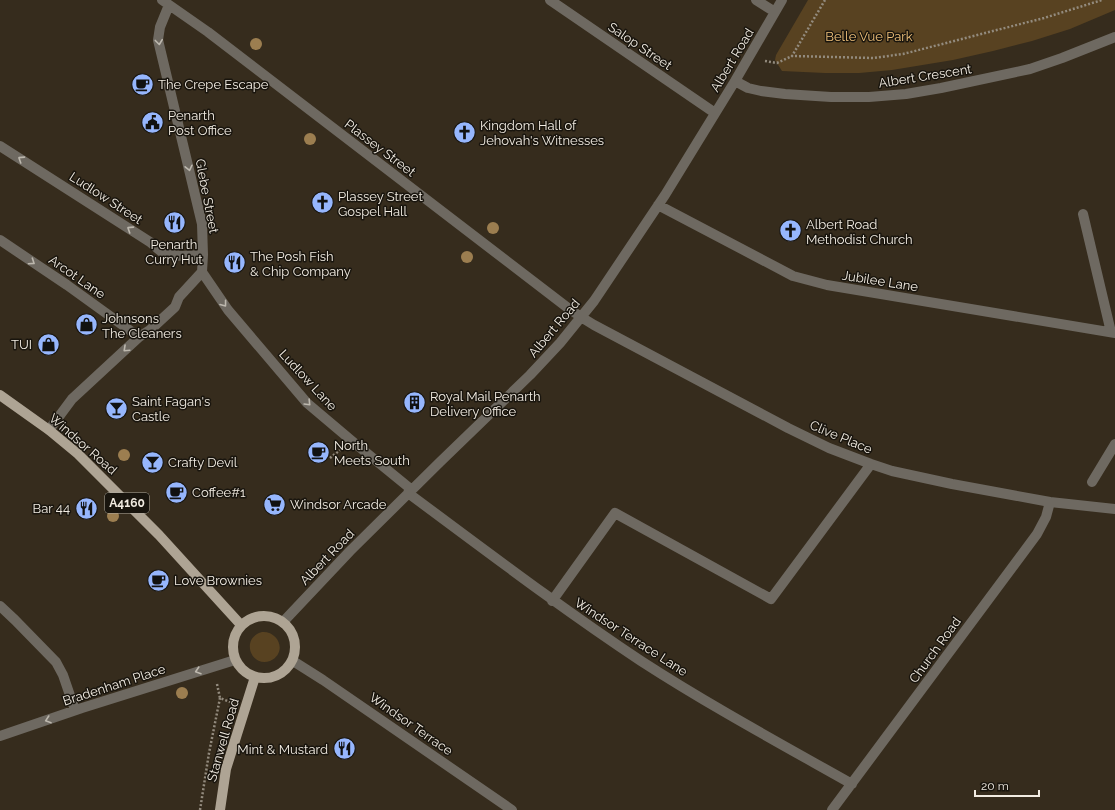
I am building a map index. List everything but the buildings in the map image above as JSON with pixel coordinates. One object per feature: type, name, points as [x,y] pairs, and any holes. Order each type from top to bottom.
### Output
[{"type":"main road","name":"Windsor Road","points":[[0,395],[49,430],[78,454],[160,535],[192,573],[241,625]]},
{"type":"main road","points":[[265,615],[274,617],[283,622],[290,628],[294,637],[296,648],[293,661],[283,672],[275,676],[266,678],[255,677],[248,674],[241,668],[233,651],[235,633],[241,625],[247,620],[256,616],[265,615]]},
{"type":"main road","name":"Stanwell Road","points":[[220,810],[226,769],[255,677]]},
{"type":"street","name":"Salop Street","points":[[550,0],[715,113]]},
{"type":"street","points":[[756,0],[775,12]]},
{"type":"street","name":"Albert Road","points":[[283,622],[350,551],[410,491],[530,375],[560,343],[594,301],[658,205],[735,81],[782,0]]},
{"type":"street","name":"Glebe Street","points":[[166,2],[158,40],[202,224],[202,272]]},
{"type":"street","name":"Plassey Street","points":[[166,2],[208,32],[581,317]]},
{"type":"street","name":"Albert Crescent","points":[[735,81],[748,88],[785,94],[869,98],[906,94],[1030,69],[1115,37]]},
{"type":"street","name":"Ludlow Street","points":[[0,146],[150,242],[160,252],[173,255],[203,255]]},
{"type":"street","name":"Jubilee Lane","points":[[658,205],[793,276],[827,285],[1113,333]]},
{"type":"street","points":[[1083,214],[1113,333]]},
{"type":"street","name":"Arcot Lane","points":[[0,240],[67,285],[138,338]]},
{"type":"street","points":[[49,430],[72,399],[138,338],[150,330],[175,307],[180,297],[202,272]]},
{"type":"street","name":"Ludlow Lane","points":[[202,272],[228,310],[307,403],[410,491]]},
{"type":"street","name":"Clive Place","points":[[581,317],[788,428],[829,448],[871,464],[892,471],[952,484],[1050,502],[1115,509]]},
{"type":"street","points":[[1092,482],[1115,444]]},
{"type":"street","points":[[552,600],[615,513],[771,600],[871,464]]},
{"type":"street","name":"Windsor Terrace Lane","points":[[410,491],[552,600],[641,661],[698,696],[852,784]]},
{"type":"street","name":"Church Road","points":[[832,810],[1037,534],[1046,517],[1050,502]]},
{"type":"street","points":[[0,606],[16,620],[56,662],[63,675],[75,710]]},
{"type":"street","name":"Bradenham Place","points":[[0,736],[75,710],[236,660]]},
{"type":"street","name":"Windsor Terrace","points":[[293,661],[512,810]]},
{"type":"path","points":[[792,56],[825,0]]},
{"type":"path","points":[[748,58],[777,63],[792,56],[873,58],[903,54],[1044,18],[1102,0]]},
{"type":"path","points":[[200,810],[220,698],[217,684]]},
{"type":"path","points":[[220,698],[231,702]]},
{"type":"green space","name":"Belle Vue Park","points":[[808,0],[1115,0],[1115,10],[1070,29],[1032,41],[953,60],[892,70],[859,73],[782,71],[775,60],[776,55]]},
{"type":"green space","points":[[262,632],[273,635],[279,644],[280,648],[278,653],[275,658],[270,661],[263,662],[258,660],[253,656],[251,651],[251,640],[255,635]]},
{"type":"place","name":"The Crepe Escape","points":[[142,84]]},
{"type":"place","name":"Penarth Post Office","points":[[152,122]]},
{"type":"place","name":"Kingdom Hall of Jehovah's Witnesses","points":[[464,132]]},
{"type":"place","name":"Plassey Street Gospel Hall","points":[[323,203]]},
{"type":"place","name":"Penarth Curry Hut","points":[[174,222]]},
{"type":"place","name":"Albert Road Methodist Church","points":[[790,231]]},
{"type":"place","name":"The Posh Fish & Chip Company","points":[[234,263]]},
{"type":"place","name":"Johnsons The Cleaners","points":[[86,325]]},
{"type":"place","name":"TUI","points":[[48,344]]},
{"type":"place","name":"Royal Mail Penarth Delivery Office","points":[[415,403]]},
{"type":"place","name":"Saint Fagan's Castle","points":[[116,408]]},
{"type":"place","name":"North Meets South","points":[[318,452]]},
{"type":"place","name":"Crafty Devil","points":[[152,462]]},
{"type":"place","name":"Coffee#1","points":[[177,492]]},
{"type":"place","name":"Windsor Arcade","points":[[275,504]]},
{"type":"place","name":"Bar 44","points":[[86,508]]},
{"type":"place","name":"Love Brownies","points":[[159,580]]},
{"type":"place","name":"Mint & Mustard","points":[[344,749]]}]
